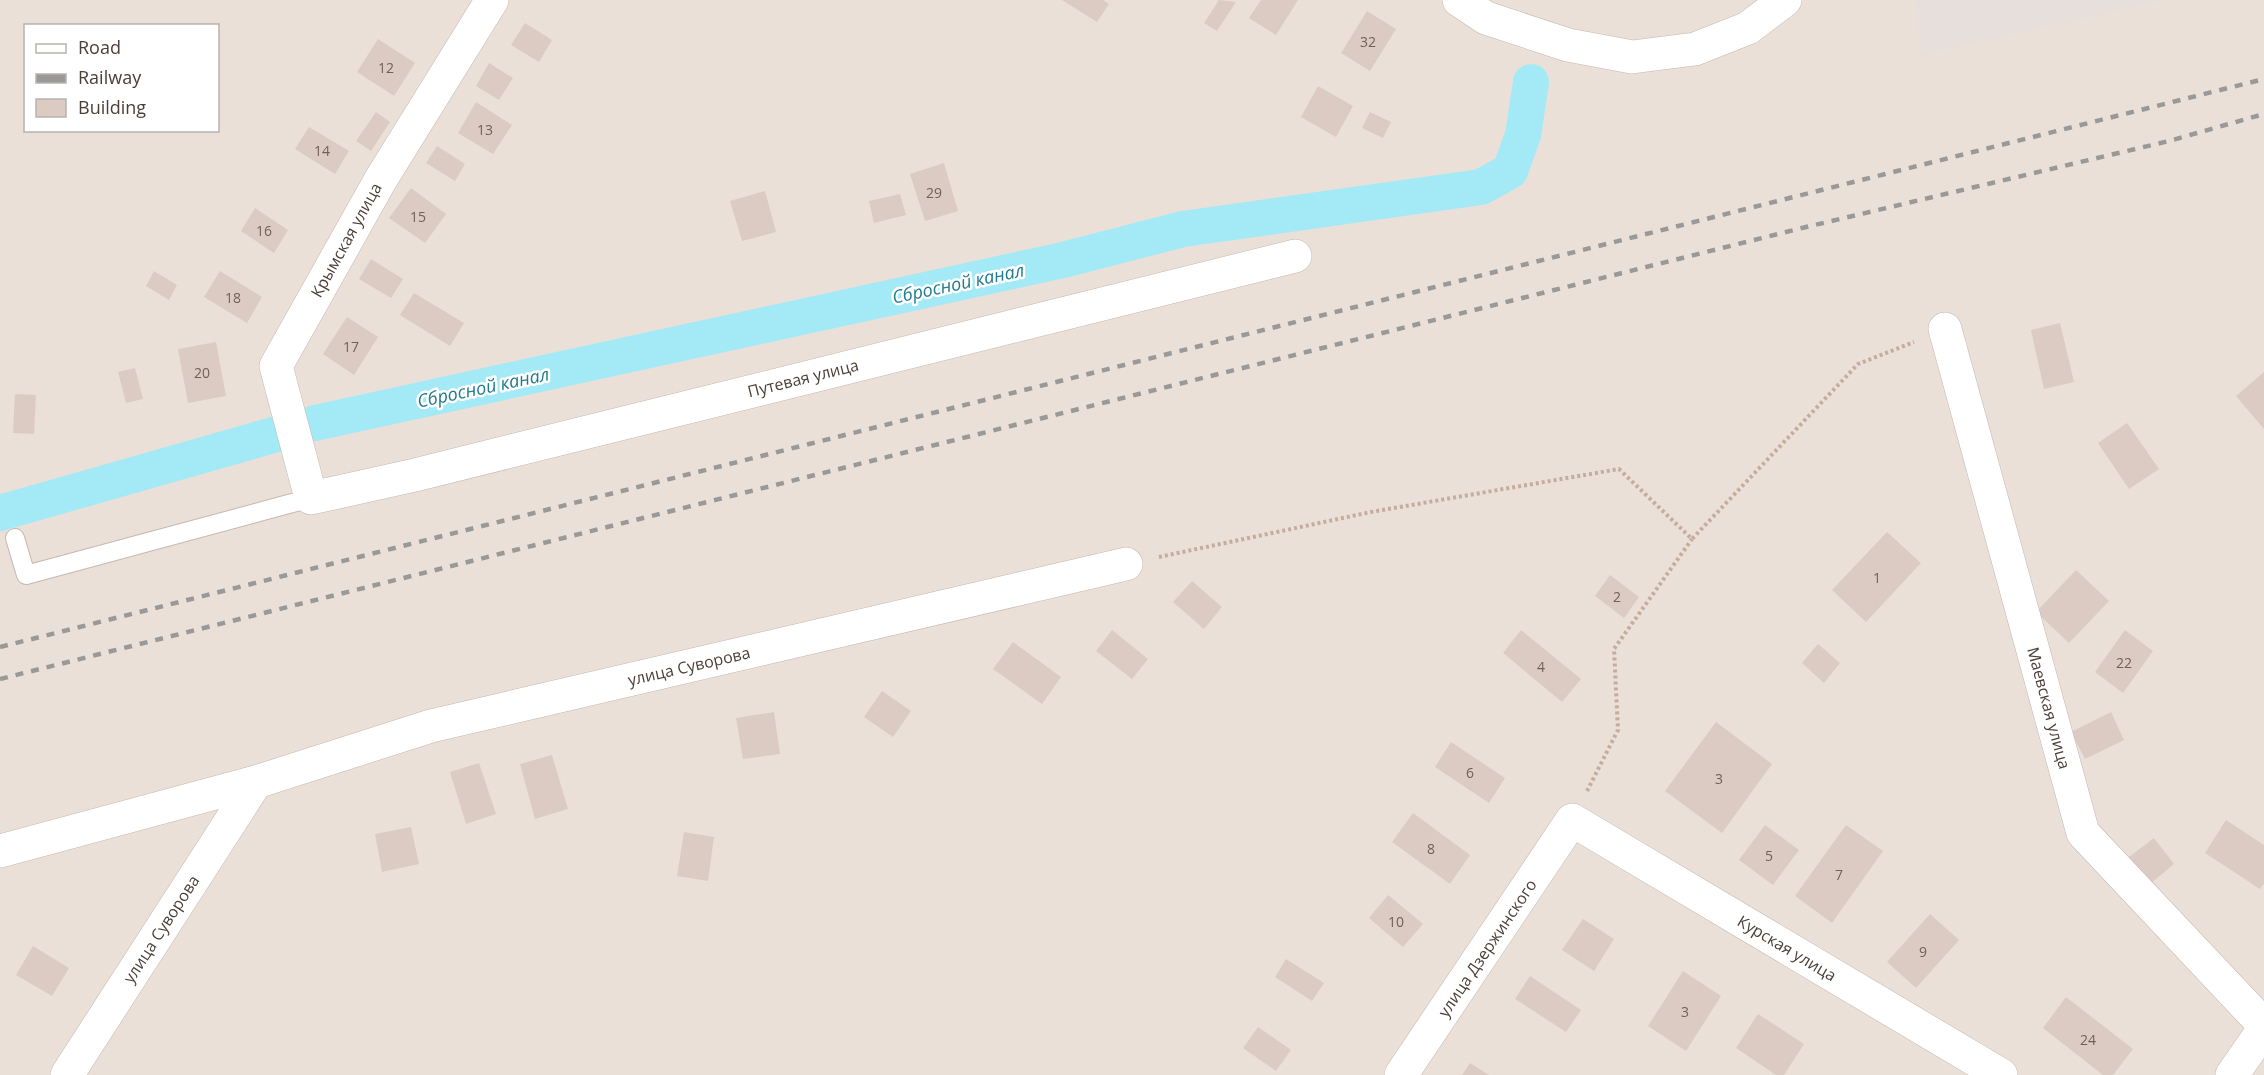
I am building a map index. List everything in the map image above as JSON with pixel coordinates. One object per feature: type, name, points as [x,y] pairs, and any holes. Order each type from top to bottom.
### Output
[{"type":"street","name":"Крымская улица","points":[[311,498],[276,366],[381,179],[492,0]]},
{"type":"street","points":[[1459,0],[1486,18],[1568,45],[1632,57],[1695,49],[1748,28],[1785,0]]},
{"type":"street","name":"Путевая улица","points":[[311,498],[415,475],[1295,256]]},
{"type":"street","name":"Маевская улица","points":[[1945,329],[2083,833],[2264,1027]]},
{"type":"street","name":"улица Суворова","points":[[0,850],[256,782],[430,726],[1126,564]]},
{"type":"street","name":"улица Суворова","points":[[67,1075],[256,782]]},
{"type":"street","name":"улица Дзержинского","points":[[1401,1075],[1572,820]]},
{"type":"street","name":"Курская улица","points":[[1572,820],[2001,1075]]},
{"type":"street","points":[[2232,1075],[2264,1027]]},
{"type":"lane","points":[[15,538],[26,575],[311,498]]},
{"type":"path","points":[[1572,820],[1618,730],[1614,649],[1692,539],[1858,364],[1945,329]]},
{"type":"path","points":[[1126,564],[1371,512],[1619,469],[1692,539]]},
{"type":"shaded area","points":[[0,0],[2264,0],[2264,1075],[0,1075]]},
{"type":"shaded area","points":[[1915,0],[2166,0],[1921,55]]},
{"type":"building","points":[[1062,0],[1103,0],[1109,4],[1097,22]]},
{"type":"building","points":[[1219,0],[1236,2],[1217,31],[1204,23]]},
{"type":"building","points":[[1261,0],[1298,0],[1276,35],[1249,18]]},
{"type":"building","points":[[1367,11],[1396,29],[1370,71],[1341,53]]},
{"type":"building","points":[[525,23],[552,40],[539,62],[511,45]]},
{"type":"building","points":[[378,39],[415,63],[394,96],[357,72]]},
{"type":"building","points":[[489,63],[513,78],[499,100],[476,86]]},
{"type":"building","points":[[1318,86],[1353,106],[1336,137],[1301,117]]},
{"type":"building","points":[[476,102],[512,125],[493,154],[458,133]]},
{"type":"building","points":[[376,112],[390,122],[371,151],[356,141]]},
{"type":"building","points":[[1370,112],[1391,122],[1383,138],[1362,128]]},
{"type":"building","points":[[309,127],[349,151],[335,174],[295,149]]},
{"type":"building","points":[[437,146],[465,164],[455,181],[426,163]]},
{"type":"building","points":[[944,163],[958,211],[925,221],[910,174]]},
{"type":"building","points":[[411,188],[446,214],[425,243],[389,218]]},
{"type":"building","points":[[765,191],[776,232],[742,241],[730,201]]},
{"type":"building","points":[[900,194],[906,215],[874,223],[869,201]]},
{"type":"building","points":[[255,208],[288,230],[274,253],[241,231]]},
{"type":"building","points":[[371,259],[403,279],[391,298],[359,279]]},
{"type":"building","points":[[154,271],[177,285],[169,300],[146,286]]},
{"type":"building","points":[[220,271],[262,297],[247,323],[204,297]]},
{"type":"building","points":[[414,293],[464,323],[450,346],[400,315]]},
{"type":"building","points":[[347,317],[378,337],[354,375],[323,354]]},
{"type":"building","points":[[2060,323],[2074,382],[2044,389],[2031,330]]},
{"type":"building","points":[[216,342],[226,396],[188,403],[178,349]]},
{"type":"building","points":[[135,368],[143,399],[126,403],[118,372]]},
{"type":"building","points":[[2264,372],[2264,429],[2236,396]]},
{"type":"building","points":[[15,394],[36,395],[34,434],[13,433]]},
{"type":"building","points":[[2127,423],[2159,469],[2129,489],[2098,443]]},
{"type":"building","points":[[1887,532],[1921,563],[1866,622],[1832,590]]},
{"type":"building","points":[[2076,570],[2109,601],[2069,643],[2036,612]]},
{"type":"building","points":[[1610,575],[1639,597],[1624,618],[1595,596]]},
{"type":"building","points":[[1192,581],[1222,607],[1204,629],[1173,602]]},
{"type":"building","points":[[1112,630],[1148,659],[1132,679],[1096,651]]},
{"type":"building","points":[[1521,630],[1581,679],[1562,702],[1503,653]]},
{"type":"building","points":[[2125,630],[2153,651],[2123,693],[2095,672]]},
{"type":"building","points":[[1013,642],[1061,677],[1042,704],[993,669]]},
{"type":"building","points":[[1818,644],[1840,663],[1824,683],[1802,663]]},
{"type":"building","points":[[882,691],[911,711],[893,737],[864,717]]},
{"type":"building","points":[[774,712],[780,754],[743,759],[736,718]]},
{"type":"building","points":[[2111,712],[2124,740],[2085,759],[2071,732]]},
{"type":"building","points":[[1716,722],[1772,764],[1722,833],[1665,791]]},
{"type":"building","points":[[1451,742],[1505,778],[1489,803],[1435,767]]},
{"type":"building","points":[[552,755],[568,809],[535,819],[520,764]]},
{"type":"building","points":[[479,763],[496,814],[466,824],[450,772]]},
{"type":"building","points":[[1413,813],[1470,855],[1450,884],[1392,842]]},
{"type":"building","points":[[2226,820],[2264,845],[2264,884],[2260,889],[2205,853]]},
{"type":"building","points":[[1765,825],[1799,850],[1773,885],[1739,860]]},
{"type":"building","points":[[1846,825],[1883,851],[1832,923],[1795,896]]},
{"type":"building","points":[[411,827],[419,864],[382,872],[375,834]]},
{"type":"building","points":[[684,832],[714,837],[708,881],[677,876]]},
{"type":"building","points":[[2154,838],[2174,864],[2150,884],[2129,857]]},
{"type":"building","points":[[1388,895],[1423,924],[1403,947],[1369,918]]},
{"type":"building","points":[[1930,914],[1959,940],[1916,988],[1887,962]]},
{"type":"building","points":[[1583,919],[1614,939],[1594,971],[1562,950]]},
{"type":"building","points":[[33,946],[69,968],[52,996],[16,975]]},
{"type":"building","points":[[1286,959],[1324,983],[1312,1001],[1275,977]]},
{"type":"building","points":[[1683,971],[1721,996],[1686,1051],[1648,1026]]},
{"type":"building","points":[[1530,976],[1581,1010],[1566,1032],[1515,999]]},
{"type":"building","points":[[2066,997],[2133,1049],[2113,1075],[2103,1075],[2043,1028]]},
{"type":"building","points":[[1758,1014],[1804,1044],[1784,1075],[1776,1075],[1736,1048]]},
{"type":"building","points":[[1258,1027],[1291,1050],[1276,1071],[1243,1048]]},
{"type":"building","points":[[1470,1063],[1489,1075],[1462,1075]]},
{"type":"waterway","name":"Сбросной канал","points":[[315,423],[1063,260],[1183,229],[1481,187],[1510,171],[1523,135],[1531,82]]},
{"type":"waterway","name":"Сбросной канал","points":[[0,513],[277,434]]},
{"type":"railway","points":[[0,647],[2264,79]]},
{"type":"railway","points":[[0,679],[1802,228],[2169,141],[2264,114]]}]
